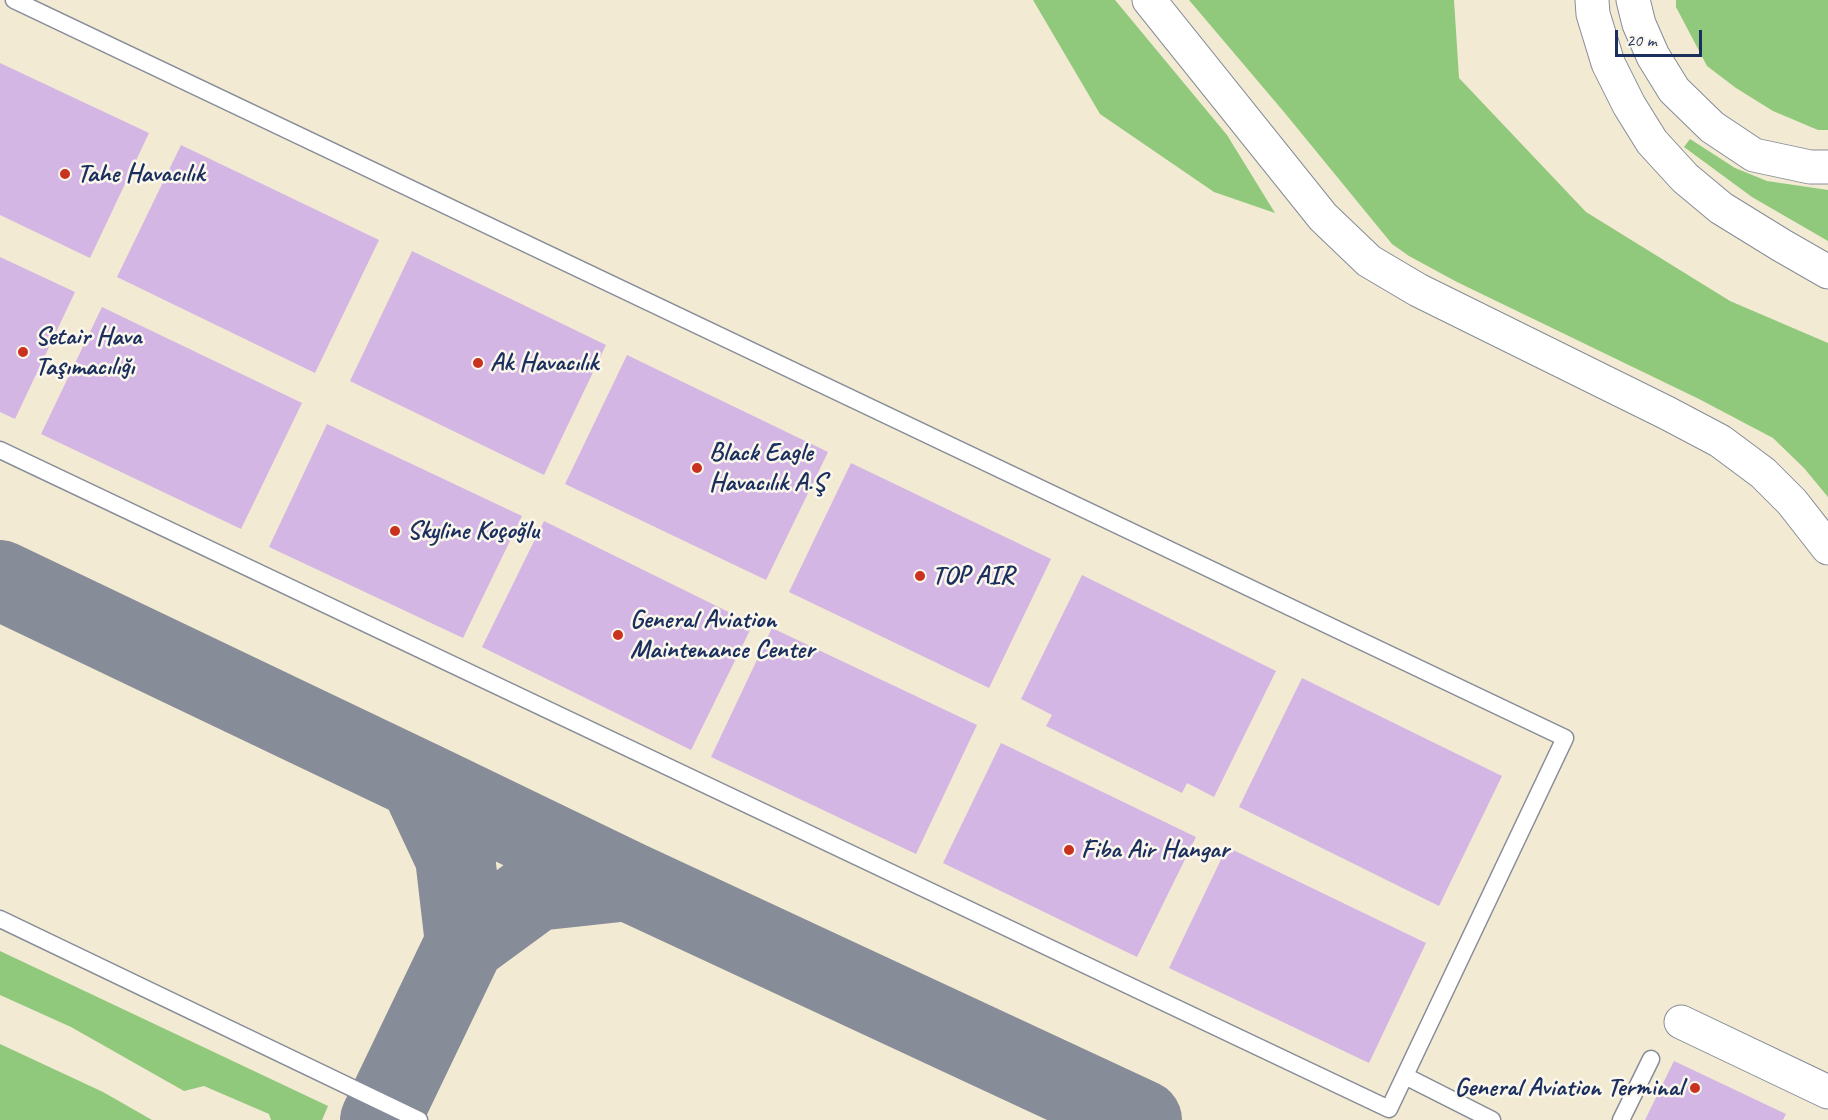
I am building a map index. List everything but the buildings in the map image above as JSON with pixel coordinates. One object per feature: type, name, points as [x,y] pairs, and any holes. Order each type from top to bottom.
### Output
[{"type":"street","points":[[1149,0],[1323,217],[1370,261],[1418,290],[1720,441],[1763,473],[1792,502],[1828,548]]},
{"type":"street","points":[[1592,0],[1593,14],[1608,63],[1629,105],[1652,142],[1685,178],[1721,208],[1828,272]]},
{"type":"street","points":[[1633,0],[1639,24],[1653,56],[1674,90],[1713,127],[1754,154],[1810,167],[1828,167]]},
{"type":"street","points":[[1681,1022],[1828,1092]]},
{"type":"lane","points":[[0,450],[1389,1109],[1565,738],[14,0]]},
{"type":"lane","points":[[0,919],[419,1120]]},
{"type":"lane","points":[[1621,1120],[1651,1059]]},
{"type":"lane","points":[[1405,1076],[1492,1120]]},
{"type":"green space","points":[[1033,0],[1115,0],[1227,135],[1275,213],[1214,192],[1100,114]]},
{"type":"green space","points":[[1189,0],[1454,0],[1459,78],[1586,212],[1730,301],[1828,343],[1828,497],[1804,468],[1773,438],[1699,399],[1457,282],[1392,244]]},
{"type":"green space","points":[[1676,0],[1828,0],[1828,130],[1818,130],[1773,111],[1736,88],[1707,66],[1676,7]]},
{"type":"green space","points":[[1690,139],[1735,168],[1767,181],[1828,190],[1828,241],[1752,197],[1684,147]]},
{"type":"green space","points":[[0,951],[328,1106],[322,1120],[271,1120],[269,1114],[204,1086],[184,1091],[71,1027],[0,995]]},
{"type":"green space","points":[[0,1044],[103,1092],[152,1120],[0,1120]]},
{"type":"taxiway","points":[[0,580],[419,780],[455,857],[465,943]]},
{"type":"taxiway","points":[[419,780],[628,881]]},
{"type":"taxiway","points":[[380,1120],[465,943],[536,891],[628,881],[1142,1120]]},
{"type":"place","name":"Tahe Havacılık","points":[[65,174]]},
{"type":"place","name":"Setair Hava Taşımacılığı","points":[[23,352]]},
{"type":"place","name":"Ak Havacılık","points":[[478,363]]},
{"type":"place","name":"Black Eagle Havacılık A.Ş","points":[[697,468]]},
{"type":"place","name":"Skyline Koçoğlu","points":[[395,531]]},
{"type":"place","name":"TOP AIR","points":[[920,576]]},
{"type":"place","name":"General Aviation Maintenance Center","points":[[618,635]]},
{"type":"place","name":"Fiba Air Hangar","points":[[1069,850]]},
{"type":"place","name":"General Aviation Terminal","points":[[1695,1088]]}]
